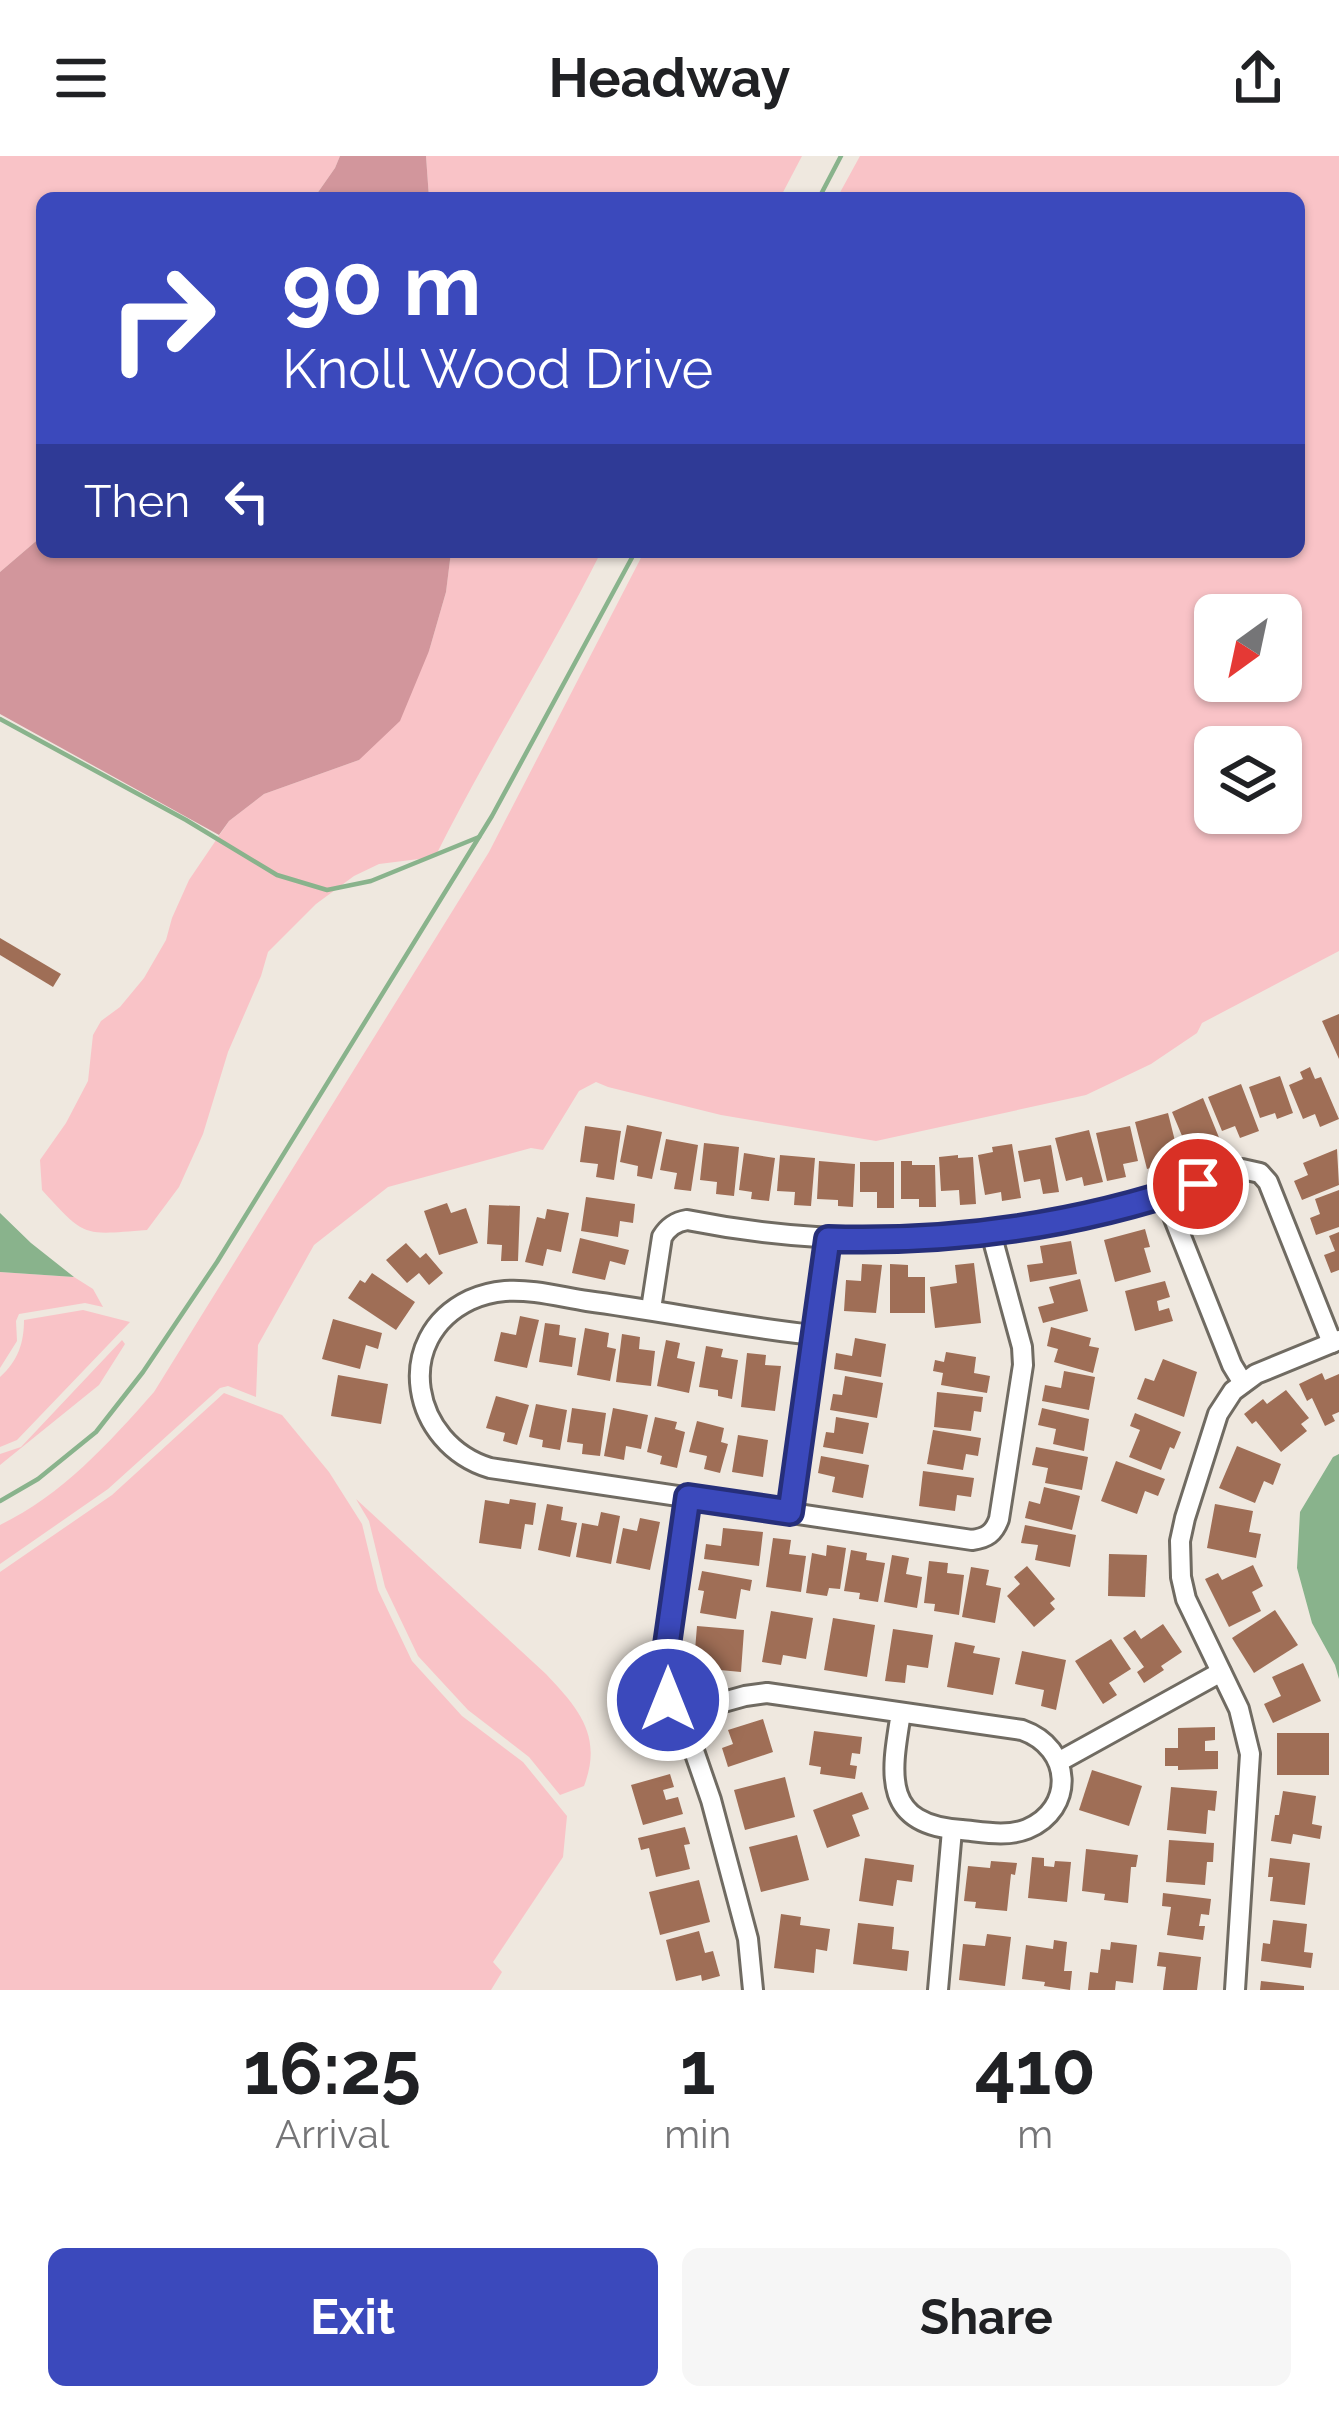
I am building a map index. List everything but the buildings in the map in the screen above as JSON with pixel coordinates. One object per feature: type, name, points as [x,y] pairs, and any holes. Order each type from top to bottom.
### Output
[{"type":"street","points":[[651,1310],[662,1237],[679,1221],[781,1236],[924,1239],[1065,1221],[1165,1196],[1242,1168],[1260,1173],[1268,1182],[1335,1342],[1256,1374],[1225,1402],[1185,1518],[1179,1553],[1186,1599],[1240,1709],[1250,1754],[1235,1990]]},
{"type":"street","points":[[1165,1196],[1243,1383]]},
{"type":"street","points":[[814,1335],[502,1291],[474,1298],[450,1312],[432,1334],[420,1374],[423,1402],[442,1439],[477,1463],[972,1540],[984,1538],[996,1527],[1023,1365],[991,1232]]},
{"type":"street","points":[[790,1512],[828,1239]]},
{"type":"street","points":[[688,1497],[663,1673],[668,1700],[693,1748],[711,1800],[748,1939],[753,1990]]},
{"type":"street","points":[[1060,1761],[1220,1672]]},
{"type":"street","points":[[677,1715],[767,1693],[1022,1730],[1046,1743],[1060,1761],[1062,1779],[1050,1812],[1037,1824],[1012,1834],[938,1829],[921,1821],[897,1793],[892,1766],[901,1713]]},
{"type":"street","points":[[938,1990],[952,1830]]},
{"type":"shaded area","points":[[0,156],[340,156],[318,192],[36,192],[36,541],[0,572]]},
{"type":"shaded area","points":[[340,156],[426,156],[429,192],[318,192]]},
{"type":"shaded area","points":[[426,156],[802,156],[783,192],[429,192]]},
{"type":"shaded area","points":[[860,156],[1339,156],[1339,951],[1202,1023],[1197,1033],[1151,1064],[1086,1095],[876,1141],[721,1115],[596,1082],[579,1091],[543,1150],[531,1148],[388,1187],[314,1245],[258,1345],[256,1397],[228,1386],[220,1388],[108,1489],[0,1564],[0,1525],[64,1483],[154,1392],[489,852],[641,558],[1305,558],[1305,192],[840,192]]},
{"type":"shaded area","points":[[36,541],[36,558],[450,558],[429,651],[400,721],[359,760],[264,794],[229,821],[219,835],[0,714],[0,572]]},
{"type":"shaded area","points":[[450,558],[598,558],[435,857],[379,864],[354,876],[316,904],[268,952],[228,1052],[203,1134],[179,1187],[147,1230],[109,1233],[77,1225],[42,1190],[40,1160],[88,1081],[93,1035],[101,1021],[144,978],[166,940],[189,880],[229,821],[264,794],[359,760],[429,651]]},
{"type":"shaded area","points":[[0,1213],[31,1243],[74,1277],[0,1272]]},
{"type":"shaded area","points":[[0,1272],[74,1277],[93,1289],[103,1307],[85,1303],[19,1314],[17,1341],[0,1368]]},
{"type":"shaded area","points":[[83,1310],[130,1322],[17,1440],[0,1447],[0,1377],[19,1351],[24,1320]]},
{"type":"shaded area","points":[[122,1340],[125,1344],[99,1385],[0,1465],[0,1454],[21,1447]]},
{"type":"shaded area","points":[[224,1393],[282,1415],[329,1472],[362,1524],[378,1590],[412,1661],[462,1716],[523,1762],[567,1816],[563,1857],[493,1962],[502,1972],[491,1990],[0,1990],[0,1572],[112,1495]]},
{"type":"shaded area","points":[[1339,1454],[1339,1679],[1312,1623],[1297,1568],[1300,1512]]},
{"type":"shaded area","points":[[356,1499],[569,1699],[589,1738],[584,1786],[560,1795],[529,1757],[468,1710],[418,1656],[385,1587],[369,1521]]},
{"type":"waterway","points":[[822,192],[841,156]]},
{"type":"waterway","points":[[0,1501],[38,1479],[96,1432],[217,1262],[492,816],[632,558]]},
{"type":"waterway","points":[[0,719],[277,875],[327,890],[371,881],[479,837]]},
{"type":"route","points":[[668,1700],[663,1673],[688,1497],[790,1512],[828,1239],[924,1239],[991,1232],[1065,1221],[1198,1184]]}]
